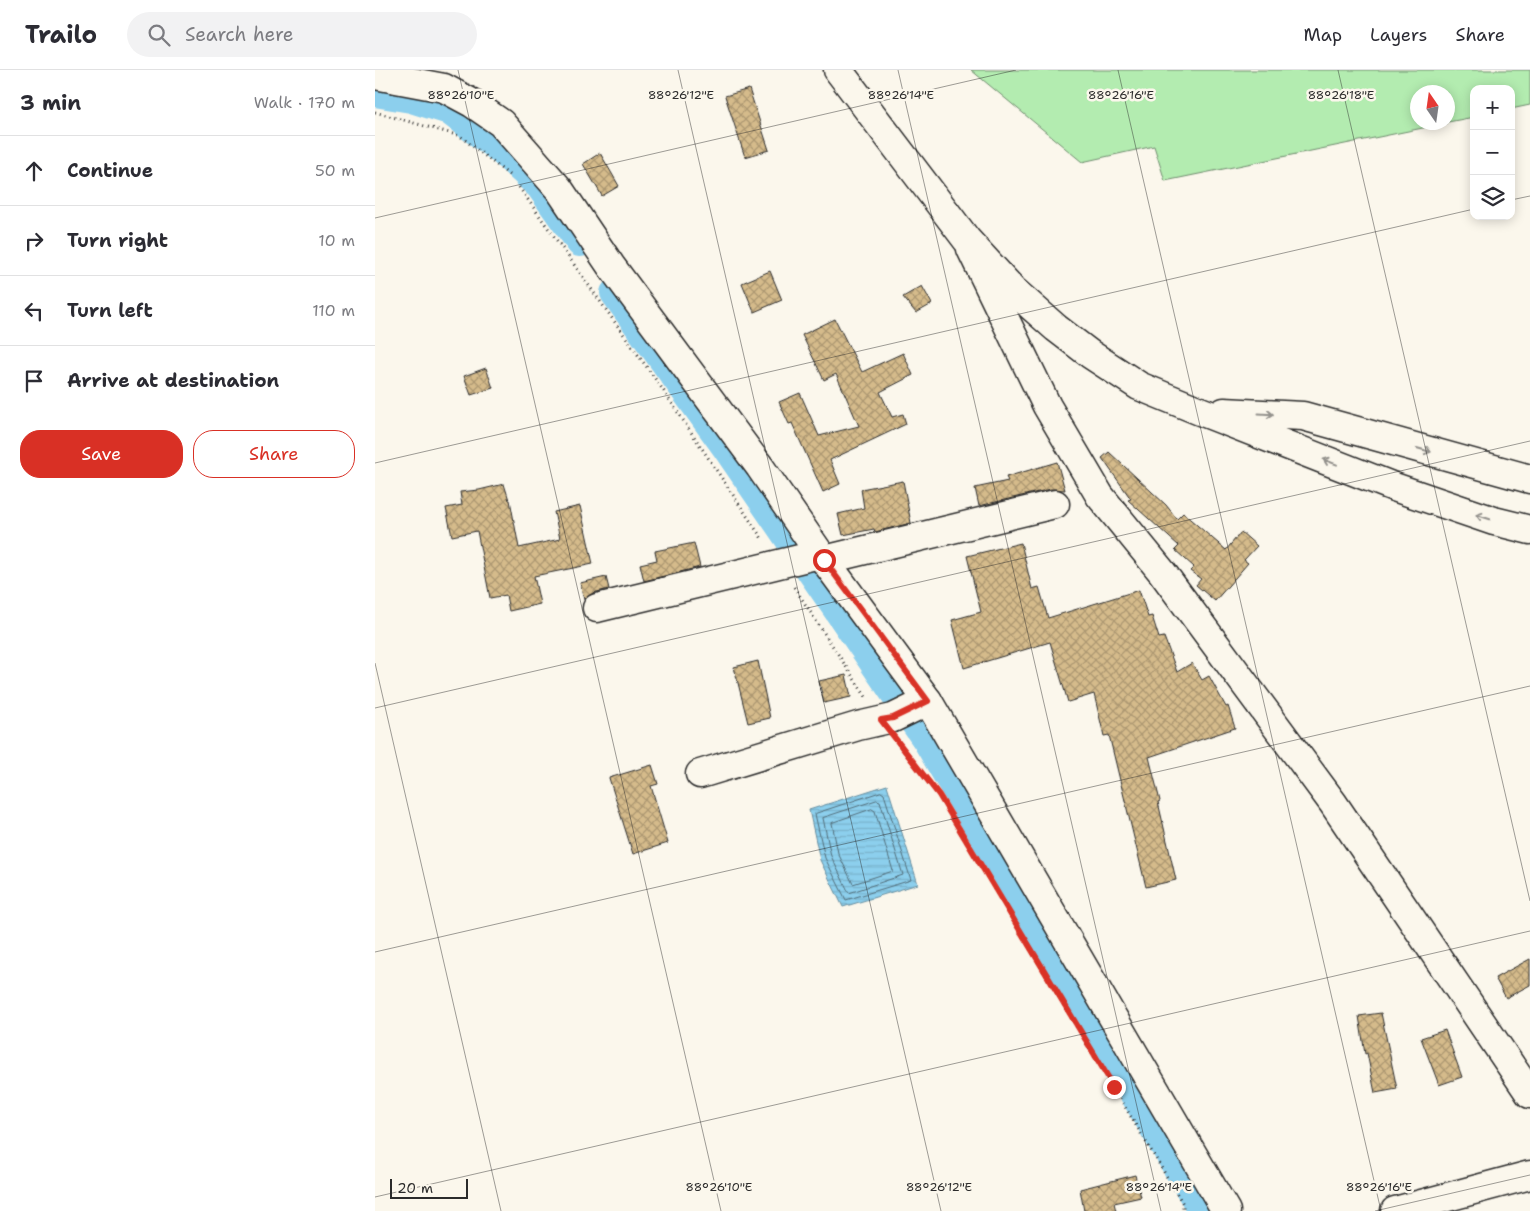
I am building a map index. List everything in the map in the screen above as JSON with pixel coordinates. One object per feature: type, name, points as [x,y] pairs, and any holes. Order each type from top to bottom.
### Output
[{"type":"main road","points":[[838,70],[967,240],[1013,290],[1056,328],[1090,354],[1139,386],[1200,411],[1394,488],[1494,521],[1530,530]]},
{"type":"main road","points":[[375,75],[443,88],[472,103],[501,123],[559,189],[611,266],[760,467],[803,560],[904,712],[1226,1211]]},
{"type":"main road","points":[[967,240],[1047,406],[1100,496],[1162,572],[1333,803],[1530,1094]]},
{"type":"main road","points":[[1200,411],[1303,416],[1530,479]]},
{"type":"main road","points":[[597,608],[1055,504]]},
{"type":"main road","points":[[700,774],[904,712]]},
{"type":"main road","points":[[1395,1211],[1530,1175]]},
{"type":"path","points":[[375,112],[460,136],[513,178]]},
{"type":"path","points":[[518,186],[663,390],[803,560],[904,712],[939,795],[1183,1204],[1183,1211]]},
{"type":"green space","points":[[971,70],[1530,70],[1530,105],[1515,108],[1515,85],[1470,85],[1470,118],[1455,121],[1455,85],[1410,85],[1410,130],[1413,130],[1165,181],[1154,146],[1082,162]]},
{"type":"water","points":[[887,785],[918,884],[843,907],[820,860],[809,810]]},
{"type":"building","points":[[749,89],[769,150],[745,157],[725,96]]},
{"type":"building","points":[[600,153],[619,186],[602,196],[583,164]]},
{"type":"building","points":[[770,271],[782,300],[754,312],[742,283]]},
{"type":"building","points":[[922,286],[932,304],[916,313],[903,297]]},
{"type":"building","points":[[835,319],[862,372],[903,353],[913,375],[880,392],[892,417],[903,414],[906,424],[830,460],[840,484],[823,492],[792,423],[789,424],[779,402],[800,393],[819,436],[859,426],[836,374],[824,380],[802,335]]},
{"type":"building","points":[[486,368],[493,388],[471,395],[464,376]]},
{"type":"building","points":[[1109,452],[1166,505],[1177,519],[1183,513],[1226,550],[1241,532],[1257,546],[1244,560],[1248,563],[1215,601],[1196,585],[1201,579],[1190,571],[1194,567],[1175,550],[1179,546],[1128,500],[1131,499],[1102,458]]},
{"type":"building","points":[[1057,462],[1065,490],[1051,489],[979,506],[975,488],[1008,481],[1006,477]]},
{"type":"building","points":[[903,481],[911,523],[875,532],[874,529],[843,535],[838,514],[864,508],[861,489]]},
{"type":"building","points":[[504,484],[510,500],[519,548],[560,539],[554,512],[580,506],[593,564],[534,576],[540,604],[509,611],[506,595],[490,598],[477,531],[452,536],[446,508],[462,505],[460,492]]},
{"type":"building","points":[[694,543],[700,567],[644,581],[640,564],[657,560],[655,551]]},
{"type":"building","points":[[1021,543],[1032,589],[1039,587],[1048,618],[1139,590],[1148,617],[1152,616],[1159,638],[1164,637],[1177,672],[1192,663],[1202,680],[1209,676],[1226,707],[1228,706],[1235,728],[1149,757],[1176,880],[1146,887],[1109,735],[1104,736],[1094,694],[1068,702],[1050,642],[964,668],[952,620],[981,612],[967,556]]},
{"type":"building","points":[[606,577],[609,589],[593,593],[584,600],[580,583]]},
{"type":"building","points":[[758,661],[770,718],[748,723],[734,667]]},
{"type":"building","points":[[846,675],[851,697],[824,703],[819,681]]},
{"type":"building","points":[[652,765],[658,784],[651,786],[668,843],[633,854],[609,778]]},
{"type":"building","points":[[1530,959],[1530,985],[1506,998],[1495,978]]},
{"type":"building","points":[[1381,1013],[1397,1089],[1375,1093],[1367,1053],[1365,1054],[1359,1016]]},
{"type":"building","points":[[1445,1030],[1462,1077],[1439,1085],[1421,1038]]},
{"type":"building","points":[[1135,1175],[1141,1197],[1114,1203],[1116,1211],[1084,1211],[1080,1189]]},
{"type":"waterway","points":[[375,93],[411,99],[449,111],[498,148],[540,187],[580,243]]},
{"type":"waterway","points":[[614,293],[726,448],[926,740],[1202,1211]]},
{"type":"route","points":[[824,560],[928,701],[893,718],[881,720],[939,795],[1114,1087]]}]
